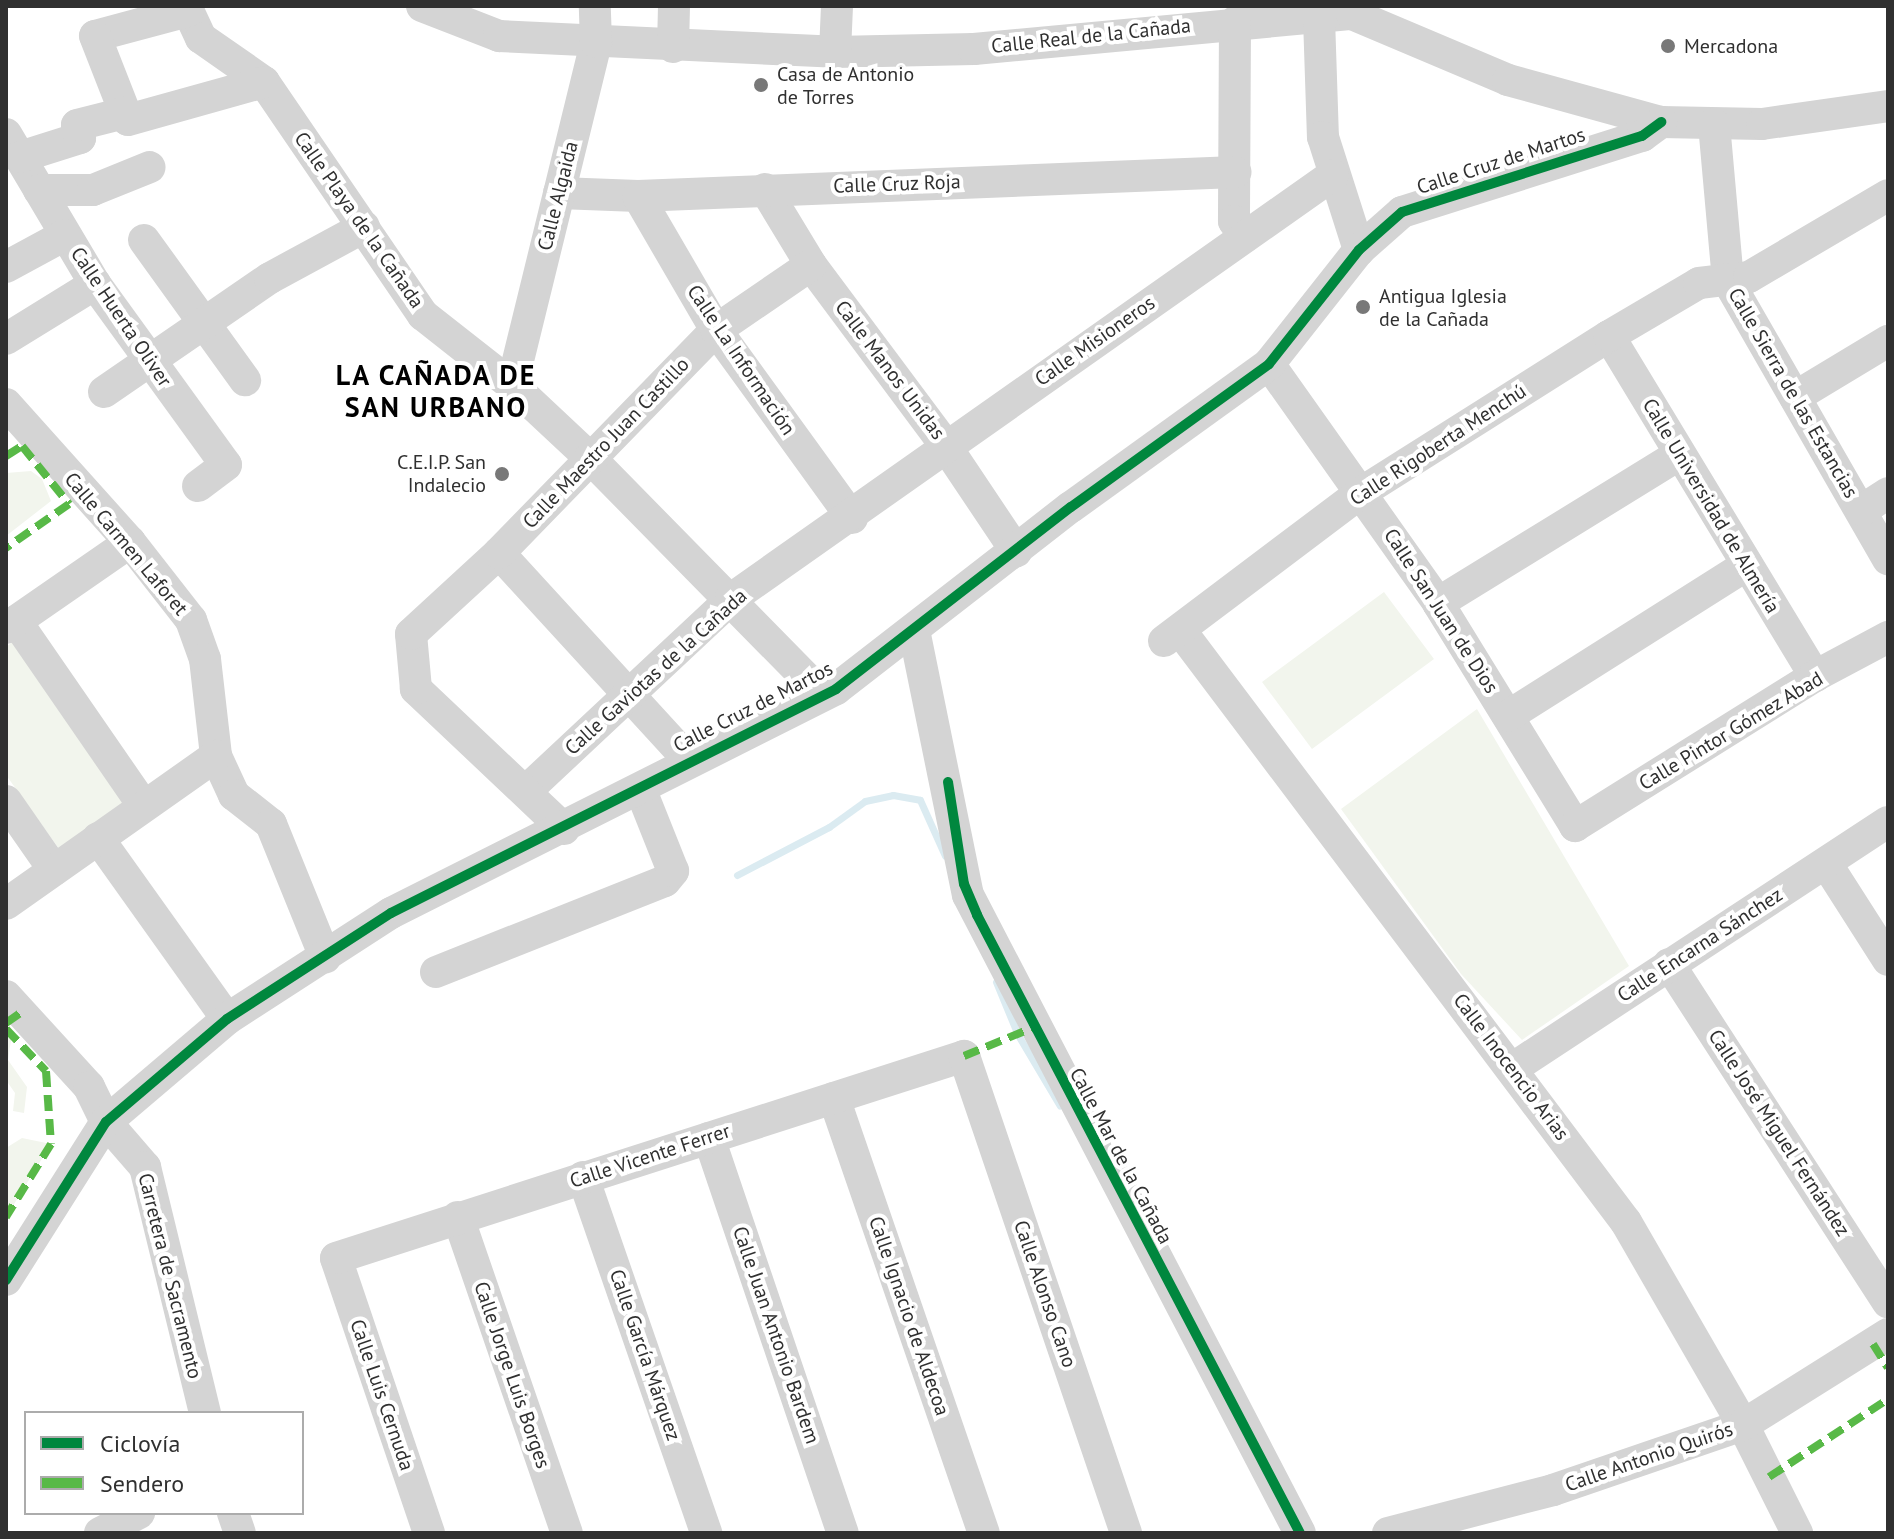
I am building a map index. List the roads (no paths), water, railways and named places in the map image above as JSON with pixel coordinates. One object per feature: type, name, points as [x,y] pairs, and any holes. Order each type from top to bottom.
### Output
[{"type":"street","name":"Calle Real de la Cañada","points":[[422,6],[499,36],[673,47],[835,52],[974,49],[1111,19],[1235,22],[1339,13],[1508,80],[1661,122],[1776,123],[1883,115]]},
{"type":"street","name":"Calle Algaida","points":[[512,385],[596,42],[595,6]]},
{"type":"street","points":[[673,47],[674,6]]},
{"type":"street","points":[[835,52],[837,6]]},
{"type":"street","points":[[187,8],[95,36],[128,120],[264,82]]},
{"type":"street","name":"Calle Playa de la Cañada","points":[[187,8],[201,38],[264,82],[423,315],[512,385],[590,458],[821,693]]},
{"type":"street","points":[[1339,13],[1323,137],[1359,250]]},
{"type":"street","points":[[1235,22],[1234,221],[1244,237]]},
{"type":"street","points":[[12,149],[80,138],[77,125],[124,113]]},
{"type":"street","name":"Calle Cruz de Martos","points":[[6,1280],[106,1122],[227,1019],[391,913],[564,829],[688,759],[821,693],[836,689],[1269,364],[1359,250],[1402,212],[1642,136],[1661,122]]},
{"type":"street","name":"Calle Sierra de las Estancias","points":[[1714,124],[1728,281],[1795,397],[1875,502],[1888,559]]},
{"type":"street","name":"Calle Huerta Oliver","points":[[12,149],[95,284],[226,465],[198,486]]},
{"type":"street","points":[[39,190],[93,190],[150,167]]},
{"type":"street","name":"Calle Cruz Roja","points":[[559,193],[638,196],[1236,172]]},
{"type":"street","name":"Calle Misioneros","points":[[945,445],[1333,175]]},
{"type":"street","name":"Calle Manos Unidas","points":[[765,189],[811,265],[945,445],[1016,551]]},
{"type":"street","name":"Calle Rigoberta Menchú","points":[[1172,635],[1362,492],[1609,336],[1699,283],[1749,277],[1888,195]]},
{"type":"street","name":"Calle La Información","points":[[638,196],[716,330],[852,518]]},
{"type":"street","points":[[104,392],[270,278],[364,227]]},
{"type":"street","points":[[6,267],[65,235]]},
{"type":"street","points":[[144,240],[245,380]]},
{"type":"street","name":"Calle Maestro Juan Castillo","points":[[527,790],[416,689],[411,634],[499,553],[716,330],[811,265]]},
{"type":"street","points":[[6,339],[95,284]]},
{"type":"street","name":"Calle Universidad de Almería","points":[[1609,336],[1815,676]]},
{"type":"street","points":[[1795,397],[1888,341]]},
{"type":"street","name":"Calle San Juan de Dios","points":[[1269,364],[1438,603],[1575,826]]},
{"type":"street","name":"Calle Carmen Laforet","points":[[6,404],[17,439],[130,542],[191,620],[205,659],[216,756],[234,795],[271,824],[325,957]]},
{"type":"street","name":"Calle Gaviotas de la Cañada","points":[[527,790],[731,599],[852,518],[945,445]]},
{"type":"street","points":[[1438,603],[1679,455]]},
{"type":"street","points":[[130,542],[11,625],[143,805]]},
{"type":"street","points":[[499,553],[688,759]]},
{"type":"street","points":[[1508,716],[1747,565]]},
{"type":"street","name":"Calle Mar de la Cañada","points":[[914,630],[968,895],[1046,1055],[1300,1533]]},
{"type":"street","name":"Calle Inocencio Arias","points":[[1172,635],[1513,1068],[1626,1222],[1743,1425],[1797,1533]]},
{"type":"street","name":"Calle Pintor Gómez Abad","points":[[1575,826],[1815,676],[1836,669],[1888,637]]},
{"type":"street","points":[[6,904],[216,756]]},
{"type":"street","points":[[436,972],[665,881],[673,871],[640,788]]},
{"type":"street","points":[[527,790],[564,829]]},
{"type":"street","points":[[6,801],[54,870]]},
{"type":"street","name":"Calle Encarna Sánchez","points":[[1513,1068],[1888,822]]},
{"type":"street","points":[[98,838],[227,1019]]},
{"type":"street","points":[[1826,863],[1888,960]]},
{"type":"street","name":"Calle José Miguel Fernández","points":[[1669,964],[1888,1302]]},
{"type":"street","name":"Carretera de Sacramento","points":[[6,996],[89,1087],[106,1122],[145,1167],[205,1411]]},
{"type":"street","name":"Calle Vicente Ferrer","points":[[336,1258],[964,1056]]},
{"type":"street","name":"Calle Alonso Cano","points":[[964,1056],[1126,1533]]},
{"type":"street","name":"Calle Ignacio de Aldecoa","points":[[834,1098],[984,1533]]},
{"type":"street","name":"Calle Juan Antonio Bardem","points":[[709,1138],[843,1533]]},
{"type":"street","name":"Calle García Márquez","points":[[583,1177],[706,1533]]},
{"type":"street","name":"Calle Jorge Luis Borges","points":[[458,1217],[567,1533]]},
{"type":"street","name":"Calle Luis Cernuda","points":[[336,1258],[429,1533]]},
{"type":"street","name":"Calle Antonio Quirós","points":[[1388,1533],[1553,1490],[1743,1425],[1888,1334]]},
{"type":"street","points":[[100,1533],[135,1515]]},
{"type":"waterway","points":[[737,875],[829,827],[865,801],[893,795],[920,800],[945,856]]},
{"type":"waterway","points":[[996,982],[1018,1035],[1060,1106]]},
{"type":"place","name":"Mercadona","points":[[1668,46]]},
{"type":"place","name":"Casa de Antonio de Torres","points":[[761,85]]},
{"type":"place","name":"Antigua Iglesia de la Cañada","points":[[1363,307]]},
{"type":"place","name":"C.E.I.P. San Indalecio","points":[[502,474]]},
{"type":"district","name":"LA CAÑADA DE SAN URBANO","points":[[436,391]]}]
